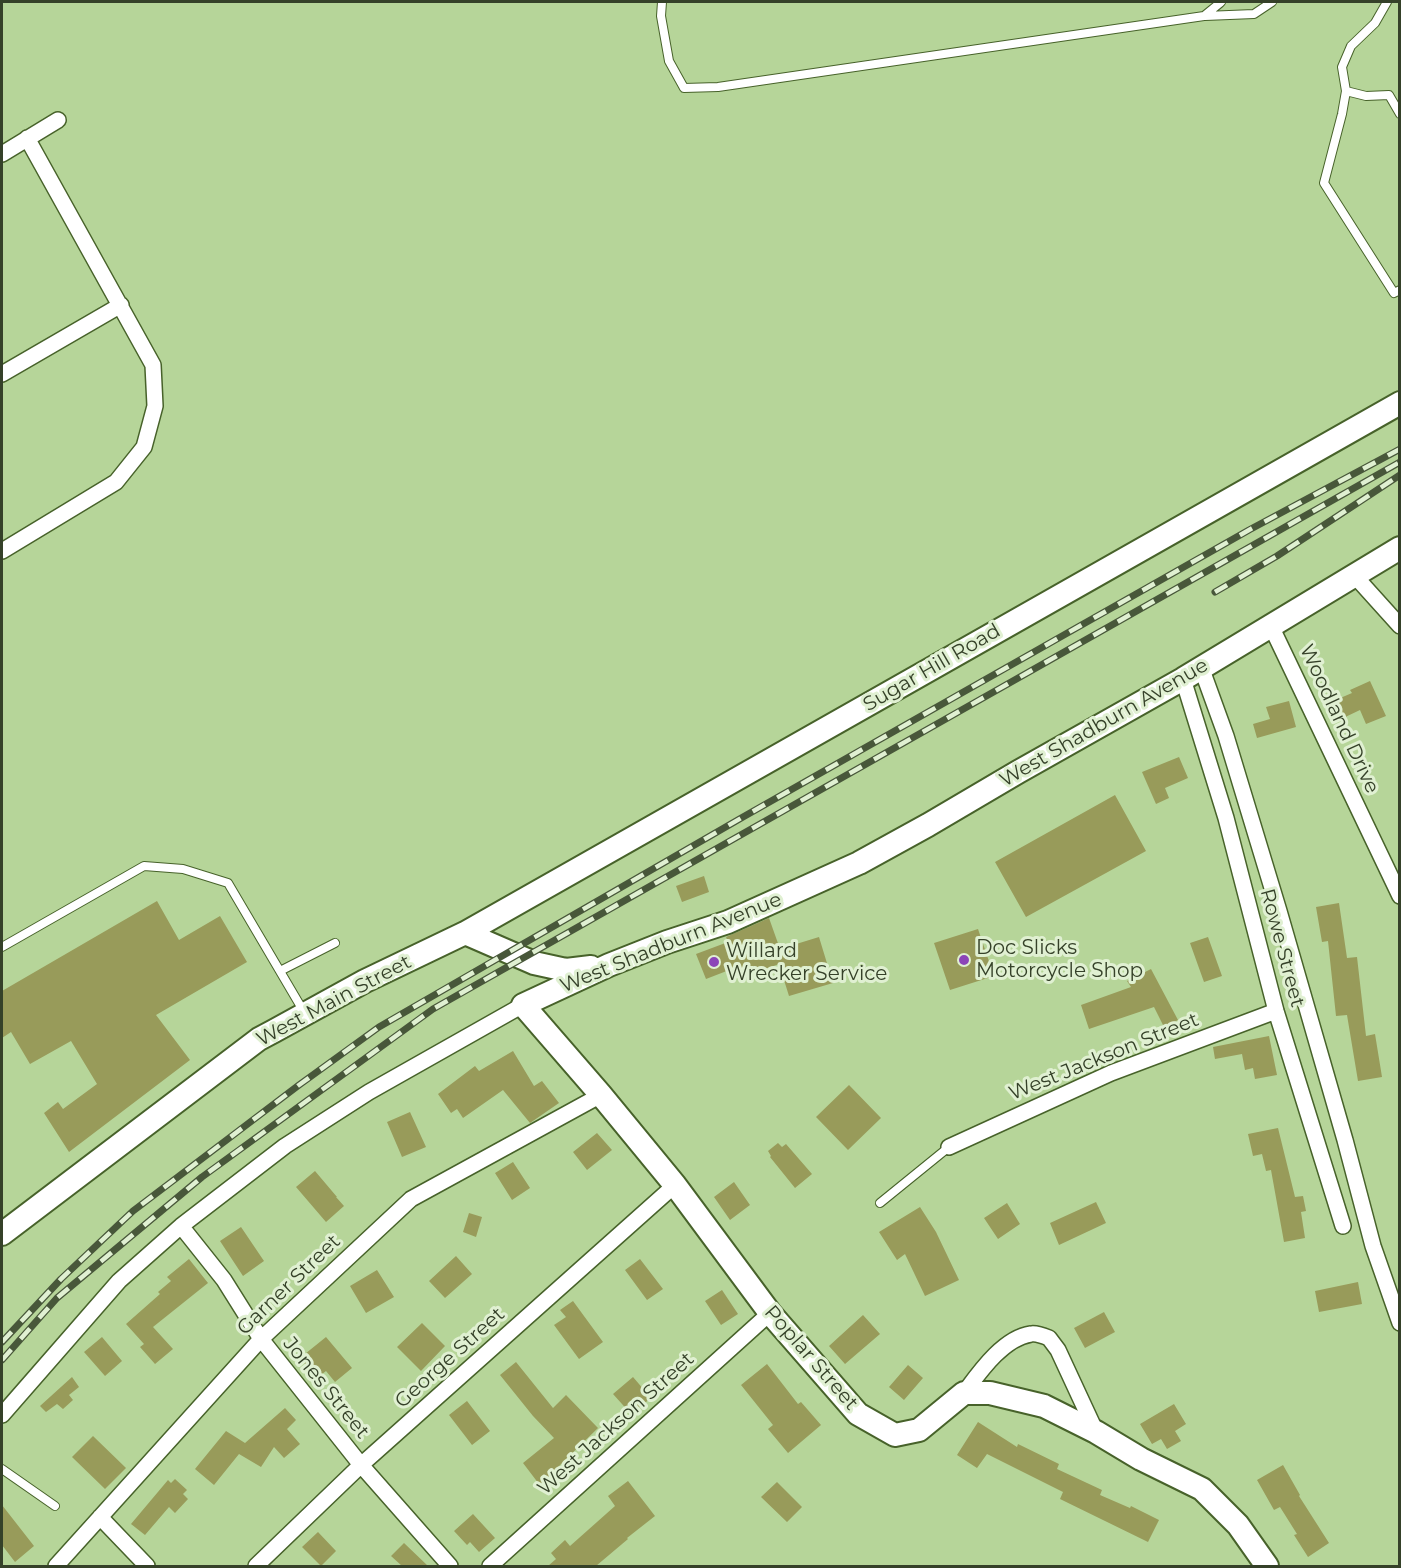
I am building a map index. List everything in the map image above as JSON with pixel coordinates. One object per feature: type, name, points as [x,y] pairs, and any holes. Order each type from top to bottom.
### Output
[{"type":"street","points":[[2,154],[58,120]]},
{"type":"street","points":[[2,551],[116,482],[144,447],[155,406],[153,365],[27,138]]},
{"type":"street","points":[[2,374],[121,305]]},
{"type":"street","name":"Sugar Hill Road","points":[[465,933],[1400,403]]},
{"type":"street","name":"West Shadburn Avenue","points":[[2,1414],[119,1281],[181,1226],[285,1146],[369,1092],[523,1005],[609,965],[667,942],[728,922],[859,863],[1192,673],[1400,548]]},
{"type":"street","points":[[1354,575],[1400,626]]},
{"type":"street","name":"Woodland Drive","points":[[1271,626],[1400,896]]},
{"type":"street","points":[[1192,673],[1226,736],[1279,910],[1373,1246],[1400,1323]]},
{"type":"street","name":"Rowe Street","points":[[1192,673],[1226,818],[1276,1011],[1343,1226]]},
{"type":"street","points":[[465,933],[528,961],[566,970],[609,965]]},
{"type":"street","name":"West Main Street","points":[[2,1234],[259,1040],[365,981],[465,933]]},
{"type":"street","name":"Poplar Street","points":[[523,1005],[675,1185],[770,1313],[858,1414],[896,1435],[919,1430],[964,1394],[985,1365],[1010,1342],[1032,1334],[1049,1338],[1058,1350],[1096,1432]]},
{"type":"street","name":"West Jackson Street","points":[[949,1147],[1111,1073],[1276,1011]]},
{"type":"street","name":"Garner Street","points":[[56,1566],[261,1339],[411,1199],[601,1095]]},
{"type":"street","name":"George Street","points":[[256,1566],[361,1465],[675,1185]]},
{"type":"street","name":"Jones Street","points":[[181,1226],[224,1280],[261,1339],[361,1465],[450,1566]]},
{"type":"street","name":"West Jackson Street","points":[[490,1566],[770,1313]]},
{"type":"street","points":[[964,1394],[990,1393],[1044,1406],[1096,1432],[1141,1460],[1202,1490],[1238,1525],[1267,1566]]},
{"type":"street","points":[[100,1517],[147,1566]]},
{"type":"lane","points":[[662,2],[661,16],[669,61],[684,88],[718,87],[1204,16],[1254,14],[1272,2]]},
{"type":"lane","points":[[1204,16],[1221,2]]},
{"type":"lane","points":[[1387,2],[1375,23],[1351,46],[1342,67],[1346,91],[1324,183],[1394,293],[1400,290]]},
{"type":"lane","points":[[1346,91],[1366,96],[1389,94],[1400,114]]},
{"type":"lane","points":[[2,947],[144,866],[183,869],[228,883],[305,1013]]},
{"type":"lane","points":[[280,971],[335,943]]},
{"type":"lane","points":[[880,1203],[949,1147]]},
{"type":"lane","points":[[2,1469],[55,1506]]},
{"type":"building","points":[[1370,681],[1386,716],[1366,724],[1360,710],[1339,720],[1331,702],[1352,693],[1350,690]]},
{"type":"building","points":[[1289,701],[1296,727],[1257,738],[1253,724],[1270,719],[1266,707]]},
{"type":"building","points":[[1179,757],[1188,778],[1165,788],[1169,798],[1156,804],[1142,772]]},
{"type":"building","points":[[1115,795],[1146,851],[1026,917],[995,862]]},
{"type":"building","points":[[704,876],[709,892],[682,902],[676,886]]},
{"type":"building","points":[[157,901],[179,940],[220,916],[247,962],[156,1015],[190,1060],[69,1152],[44,1113],[58,1102],[63,1109],[97,1084],[71,1041],[30,1064],[11,1032],[2,1038],[2,991]]},
{"type":"building","points":[[1339,903],[1347,958],[1357,957],[1366,1036],[1375,1034],[1382,1077],[1358,1081],[1347,1015],[1336,1016],[1328,941],[1322,942],[1316,907]]},
{"type":"building","points":[[769,918],[780,949],[819,937],[833,983],[789,996],[779,964],[741,978],[737,967],[706,979],[696,954],[728,942],[726,937]]},
{"type":"building","name":"Doc Slicks Motorcycle Shop","points":[[978,929],[994,976],[950,990],[934,943]]},
{"type":"building","points":[[1208,937],[1222,976],[1204,982],[1190,943]]},
{"type":"building","points":[[1151,969],[1178,1020],[1164,1027],[1154,1007],[1089,1029],[1081,1005],[1131,987],[1127,981]]},
{"type":"building","points":[[1269,1036],[1277,1075],[1255,1079],[1253,1068],[1245,1070],[1242,1054],[1215,1059],[1213,1047]]},
{"type":"building","points":[[513,1051],[534,1086],[542,1081],[559,1103],[530,1123],[503,1090],[463,1118],[457,1109],[451,1113],[438,1094],[475,1066],[479,1071]]},
{"type":"building","points":[[849,1085],[881,1118],[848,1150],[816,1117]]},
{"type":"building","points":[[410,1112],[426,1147],[402,1157],[387,1122]]},
{"type":"building","points":[[1278,1128],[1295,1197],[1303,1196],[1306,1211],[1301,1212],[1305,1238],[1284,1242],[1271,1170],[1266,1171],[1262,1154],[1253,1156],[1248,1134]]},
{"type":"building","points":[[597,1133],[612,1150],[587,1170],[573,1152]]},
{"type":"building","points":[[778,1143],[782,1147],[786,1144],[812,1174],[795,1188],[770,1157],[768,1151]]},
{"type":"building","points":[[513,1162],[530,1188],[512,1200],[495,1173]]},
{"type":"building","points":[[315,1171],[344,1206],[326,1222],[296,1187]]},
{"type":"building","points":[[734,1182],[750,1205],[730,1220],[714,1197]]},
{"type":"building","points":[[1096,1202],[1106,1223],[1059,1245],[1050,1223]]},
{"type":"building","points":[[1007,1203],[1020,1224],[998,1239],[984,1218]]},
{"type":"building","points":[[920,1207],[936,1232],[959,1280],[925,1296],[905,1254],[897,1260],[879,1232]]},
{"type":"building","points":[[469,1213],[482,1217],[476,1237],[463,1232]]},
{"type":"building","points":[[241,1227],[264,1261],[243,1276],[220,1241]]},
{"type":"building","points":[[456,1256],[472,1274],[445,1298],[429,1281]]},
{"type":"building","points":[[189,1259],[208,1283],[153,1327],[173,1349],[155,1364],[140,1347],[144,1344],[126,1324],[160,1294],[158,1292],[171,1281],[167,1277]]},
{"type":"building","points":[[640,1259],[663,1289],[647,1300],[625,1270]]},
{"type":"building","points":[[377,1270],[394,1297],[366,1313],[350,1286]]},
{"type":"building","points":[[1358,1282],[1362,1304],[1319,1312],[1315,1291]]},
{"type":"building","points":[[722,1290],[738,1314],[721,1325],[705,1301]]},
{"type":"building","points":[[573,1301],[603,1342],[579,1359],[554,1325],[566,1317],[560,1310]]},
{"type":"building","points":[[1104,1312],[1115,1332],[1085,1348],[1074,1328]]},
{"type":"building","points":[[863,1315],[880,1334],[845,1364],[829,1346]]},
{"type":"building","points":[[422,1323],[445,1346],[421,1371],[397,1347]]},
{"type":"building","points":[[102,1337],[122,1361],[105,1376],[84,1352]]},
{"type":"building","points":[[326,1337],[352,1368],[335,1382],[326,1371],[317,1378],[300,1358]]},
{"type":"building","points":[[516,1362],[553,1408],[566,1395],[598,1428],[557,1468],[561,1473],[542,1488],[523,1463],[554,1438],[500,1375]]},
{"type":"building","points":[[767,1364],[798,1404],[801,1402],[821,1425],[788,1453],[768,1429],[773,1425],[741,1385]]},
{"type":"building","points":[[908,1365],[923,1378],[904,1400],[889,1387]]},
{"type":"building","points":[[72,1377],[79,1387],[69,1395],[73,1400],[63,1409],[57,1404],[46,1412],[40,1406]]},
{"type":"building","points":[[633,1377],[651,1398],[631,1414],[613,1394]]},
{"type":"building","points":[[467,1401],[490,1431],[472,1445],[449,1415]]},
{"type":"building","points":[[1174,1404],[1186,1424],[1175,1431],[1181,1441],[1167,1449],[1161,1439],[1152,1444],[1140,1424]]},
{"type":"building","points":[[285,1408],[296,1420],[287,1429],[300,1444],[284,1458],[274,1447],[261,1467],[239,1454],[214,1485],[195,1469],[226,1431],[245,1443]]},
{"type":"building","points":[[978,1422],[1017,1447],[1018,1444],[1059,1464],[1057,1469],[1102,1490],[1100,1495],[1130,1508],[1131,1506],[1159,1520],[1148,1542],[1060,1499],[1063,1492],[987,1454],[977,1468],[957,1455]]},
{"type":"building","points":[[93,1436],[126,1468],[105,1489],[72,1457]]},
{"type":"building","points":[[1283,1465],[1299,1496],[1329,1543],[1308,1557],[1280,1507],[1274,1510],[1257,1480]]},
{"type":"building","points":[[175,1479],[187,1490],[183,1494],[188,1499],[175,1513],[169,1507],[145,1535],[131,1524],[168,1480],[171,1483]]},
{"type":"building","points":[[628,1481],[655,1516],[596,1566],[548,1566],[556,1559],[551,1553],[565,1540],[570,1546],[615,1506],[608,1496]]},
{"type":"building","points":[[777,1482],[802,1507],[787,1522],[761,1497]]},
{"type":"building","points":[[2,1505],[34,1546],[15,1562],[2,1545]]},
{"type":"building","points":[[473,1514],[495,1538],[479,1552],[470,1542],[467,1545],[454,1531]]},
{"type":"building","points":[[318,1532],[336,1551],[321,1566],[302,1547]]},
{"type":"building","points":[[404,1543],[428,1566],[402,1566],[391,1556]]},
{"type":"railway","points":[[2,1342],[61,1279],[133,1211],[379,1027],[1249,530],[1400,449]]},
{"type":"railway","points":[[2,1360],[57,1298],[202,1177],[433,1009],[1400,462]]},
{"type":"railway","points":[[1215,592],[1277,556],[1400,475]]},
{"type":"place","name":"Doc Slicks Motorcycle Shop","points":[[964,960]]},
{"type":"place","name":"Willard Wrecker Service","points":[[714,962]]}]
